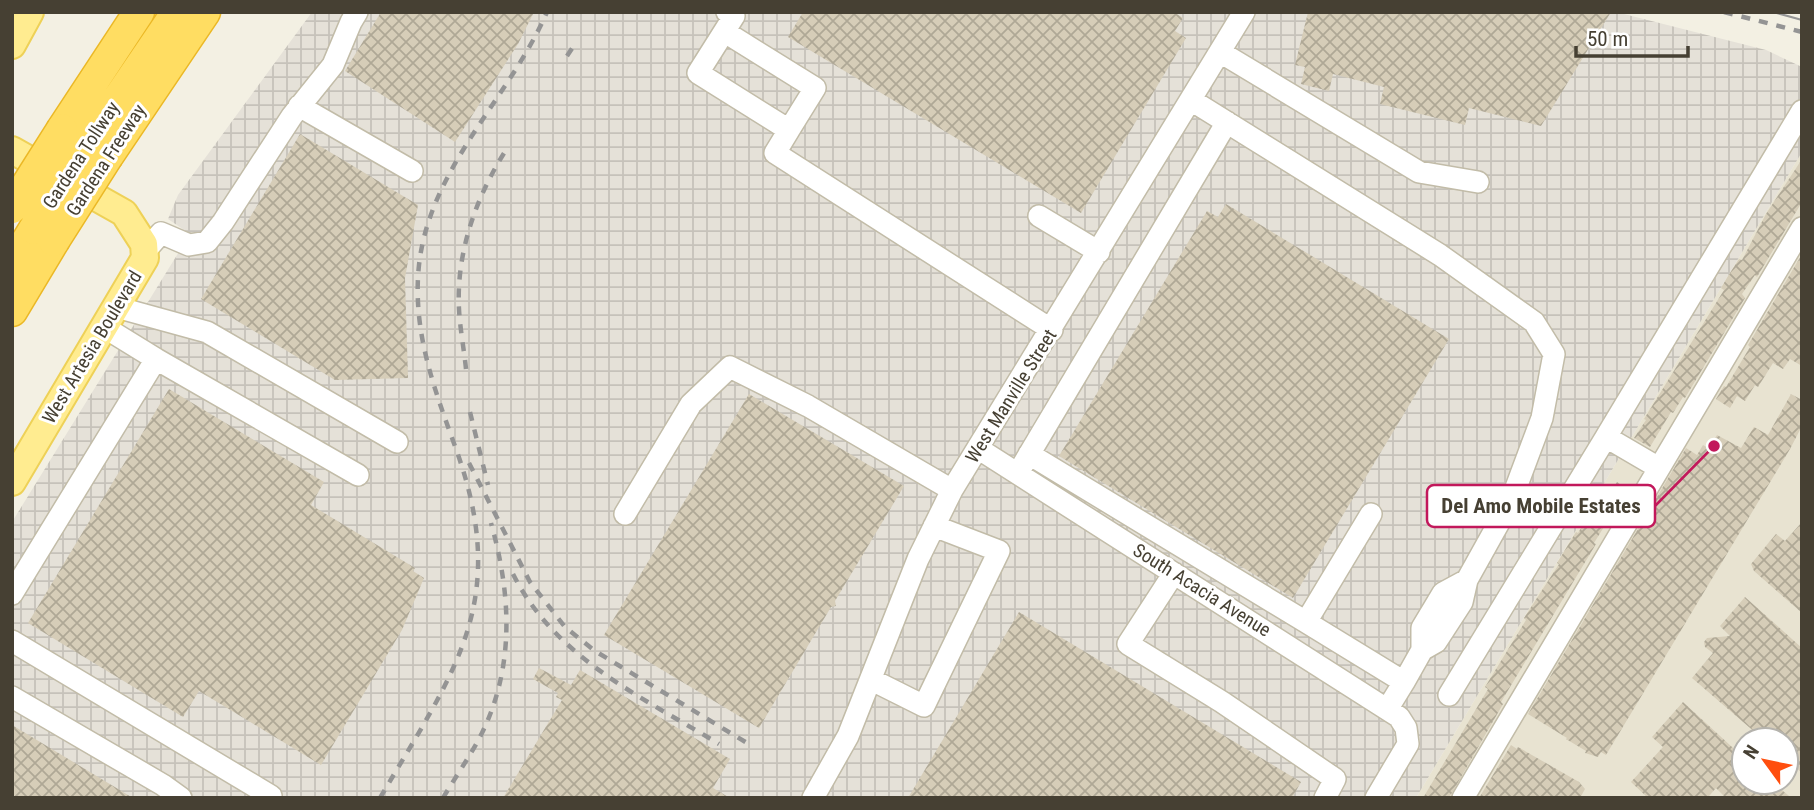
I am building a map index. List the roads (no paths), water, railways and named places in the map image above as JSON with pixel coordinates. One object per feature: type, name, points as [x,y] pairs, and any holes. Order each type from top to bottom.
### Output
[{"type":"highway","points":[[12,208],[139,12]]},
{"type":"highway","name":"Gardena Tollway","points":[[97,150],[177,12]]},
{"type":"highway","name":"Gardena Freeway","points":[[12,311],[44,235],[97,150],[205,12]]},
{"type":"highway","name":"Gardena Tollway","points":[[12,265],[44,235]]},
{"type":"main road","points":[[12,45],[30,12]]},
{"type":"main road","name":"West Artesia Boulevard","points":[[12,150],[124,213],[146,250],[145,258],[12,482]]},
{"type":"street","points":[[146,250],[161,233],[189,245],[207,242],[299,106],[333,65],[357,12]]},
{"type":"street","name":"West Manville Street","points":[[813,798],[848,736],[918,559],[952,490],[1244,12]]},
{"type":"street","points":[[789,130],[698,73],[726,22],[818,83],[775,153],[1052,330]]},
{"type":"street","points":[[1220,52],[1419,173],[1478,182]]},
{"type":"street","points":[[1191,100],[1440,255],[1493,292],[1534,322],[1554,354],[1542,418],[1511,501],[1467,580],[1462,602],[1436,642],[1422,650],[1388,708]]},
{"type":"street","points":[[299,106],[412,171]]},
{"type":"street","points":[[1448,695],[1802,111]]},
{"type":"street","points":[[1018,473],[1227,122]]},
{"type":"street","points":[[1039,216],[1099,252]]},
{"type":"street","points":[[1463,798],[1802,228]]},
{"type":"street","points":[[110,316],[156,359],[358,475]]},
{"type":"street","points":[[110,316],[207,332],[397,442]]},
{"type":"street","points":[[12,594],[156,359]]},
{"type":"street","points":[[625,514],[691,404],[730,367],[808,406],[952,490]]},
{"type":"street","points":[[1606,437],[1659,468]]},
{"type":"street","name":"South Acacia Avenue","points":[[979,449],[1399,717],[1406,728],[1408,744],[1376,798]]},
{"type":"street","points":[[1029,454],[1404,682]]},
{"type":"street","points":[[1306,622],[1371,514]]},
{"type":"street","points":[[872,680],[924,706],[999,551],[934,526]]},
{"type":"street","points":[[1174,573],[1128,644],[1222,702],[1335,779],[1325,798]]},
{"type":"street","points":[[12,642],[271,796]]},
{"type":"street","points":[[12,697],[181,798]]},
{"type":"tram line","points":[[1773,12],[1802,20]]},
{"type":"railway","points":[[380,798],[452,672],[467,633],[476,593],[478,550],[472,503],[433,381],[422,336],[418,289],[419,265],[426,230],[438,196],[454,165],[513,74],[547,12]]},
{"type":"railway","points":[[1724,12],[1802,32]]},
{"type":"railway","points":[[567,56],[573,47]]},
{"type":"railway","points":[[466,369],[459,309],[461,267],[477,206],[506,150]]},
{"type":"railway","points":[[470,412],[488,485]]},
{"type":"railway","points":[[469,463],[530,582],[565,627],[595,651],[752,746]]},
{"type":"railway","points":[[443,798],[482,733],[493,707],[505,655],[506,603],[491,523]]},
{"type":"railway","points":[[513,574],[531,603],[552,629],[576,652],[631,692],[719,744]]},
{"type":"place","name":"Del Amo Mobile Estates","points":[[1714,446]]}]
